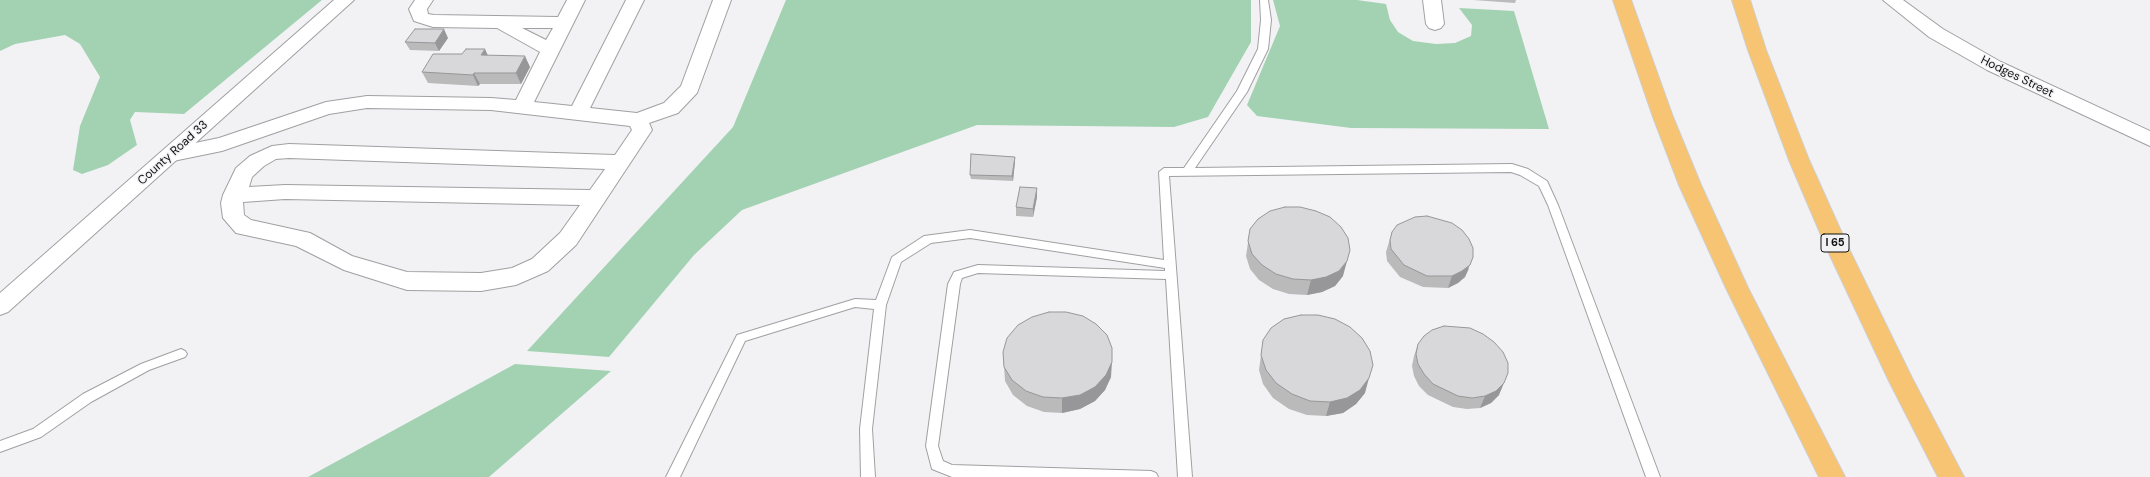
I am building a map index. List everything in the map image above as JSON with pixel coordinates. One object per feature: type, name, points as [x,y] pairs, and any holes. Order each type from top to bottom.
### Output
[{"type":"highway","points":[[1622,0],[1663,117],[1690,185],[1748,312],[1775,378],[1820,477]]},
{"type":"highway","name":"I 65","points":[[1741,0],[1757,50],[1799,160],[1835,242],[1901,381],[1951,477]]},
{"type":"highway","points":[[1748,312],[1832,477]]},
{"type":"street","name":"County Road 33","points":[[0,306],[345,0]]},
{"type":"street","points":[[424,0],[418,9],[420,17],[433,21],[565,23]]},
{"type":"street","points":[[522,107],[576,0]]},
{"type":"street","points":[[578,113],[635,0]]},
{"type":"street","points":[[172,154],[222,144],[298,117],[348,104],[367,102],[491,104],[638,120],[671,108],[690,89],[722,0]]},
{"type":"street","points":[[1432,0],[1434,24]]},
{"type":"street","name":"Hodges Street","points":[[1892,0],[1936,33],[1994,66],[2150,139]]},
{"type":"street","points":[[504,23],[514,31],[551,50]]},
{"type":"street","points":[[620,162],[289,151],[272,153],[257,161],[243,173],[232,203],[234,218],[244,227],[302,240],[344,262],[407,281],[481,282],[516,276],[540,265],[568,239],[642,130],[638,120]]},
{"type":"street","points":[[234,195],[285,192],[596,198]]},
{"type":"lane","points":[[1187,172],[1242,92],[1263,49],[1266,20],[1264,0]]},
{"type":"lane","points":[[1185,477],[1164,172],[1512,168],[1524,172],[1543,184],[1554,205],[1653,477]]},
{"type":"lane","points":[[868,477],[866,429],[880,305],[896,260],[928,239],[970,234],[1171,270]]},
{"type":"lane","points":[[1151,477],[952,471],[937,465],[932,446],[954,284],[958,275],[978,269],[1171,270]]},
{"type":"lane","points":[[673,477],[741,338],[855,303],[880,305]]},
{"type":"lane","points":[[0,447],[38,433],[87,398],[146,367],[181,354]]},
{"type":"green space","points":[[0,0],[322,0],[184,114],[135,112],[130,120],[137,145],[108,165],[82,174],[73,170],[80,126],[100,77],[80,44],[65,35],[15,44],[0,51]]},
{"type":"green space","points":[[786,0],[1251,0],[1251,42],[1208,117],[1174,127],[977,125],[742,210],[694,255],[609,357],[527,351],[733,127]]},
{"type":"green space","points":[[1273,0],[1357,0],[1386,4],[1390,20],[1398,32],[1413,41],[1436,44],[1455,43],[1471,36],[1472,25],[1459,8],[1514,11],[1549,129],[1351,128],[1257,116],[1247,105],[1280,26]]},
{"type":"green space","points":[[515,364],[611,371],[489,477],[308,477]]},
{"type":"building","points":[[415,29],[444,29],[435,43],[405,42]]},
{"type":"building","points":[[466,49],[485,49],[481,55],[525,56],[516,73],[474,73],[473,75],[422,72],[433,54],[462,54]]},
{"type":"building","points":[[971,154],[1015,157],[1012,176],[970,175]]},
{"type":"building","points":[[1020,187],[1037,188],[1033,209],[1016,207]]},
{"type":"building","points":[[1285,207],[1300,207],[1316,211],[1330,217],[1341,227],[1348,238],[1350,250],[1347,261],[1339,271],[1326,277],[1311,280],[1293,279],[1276,274],[1262,265],[1252,254],[1248,241],[1250,229],[1258,219],[1270,211]]},
{"type":"building","points":[[1427,216],[1452,223],[1462,230],[1469,239],[1473,248],[1473,257],[1470,265],[1462,271],[1452,276],[1427,276],[1404,265],[1391,249],[1390,240],[1392,232],[1397,225],[1415,217]]},
{"type":"building","points":[[1049,312],[1066,312],[1083,316],[1096,324],[1107,335],[1112,348],[1112,362],[1106,375],[1095,387],[1080,395],[1062,398],[1043,397],[1026,391],[1012,380],[1004,367],[1003,352],[1007,338],[1018,325],[1032,317]]},
{"type":"building","points":[[1301,315],[1318,315],[1335,319],[1350,327],[1362,338],[1370,351],[1373,365],[1369,378],[1360,390],[1347,398],[1330,402],[1310,401],[1292,394],[1276,383],[1266,370],[1261,355],[1263,340],[1271,328],[1284,319]]},
{"type":"building","points":[[1444,326],[1470,328],[1483,334],[1494,342],[1503,352],[1508,363],[1508,373],[1504,383],[1496,391],[1485,396],[1472,398],[1458,396],[1433,384],[1424,374],[1418,364],[1416,354],[1418,344],[1424,336],[1432,330]]}]
